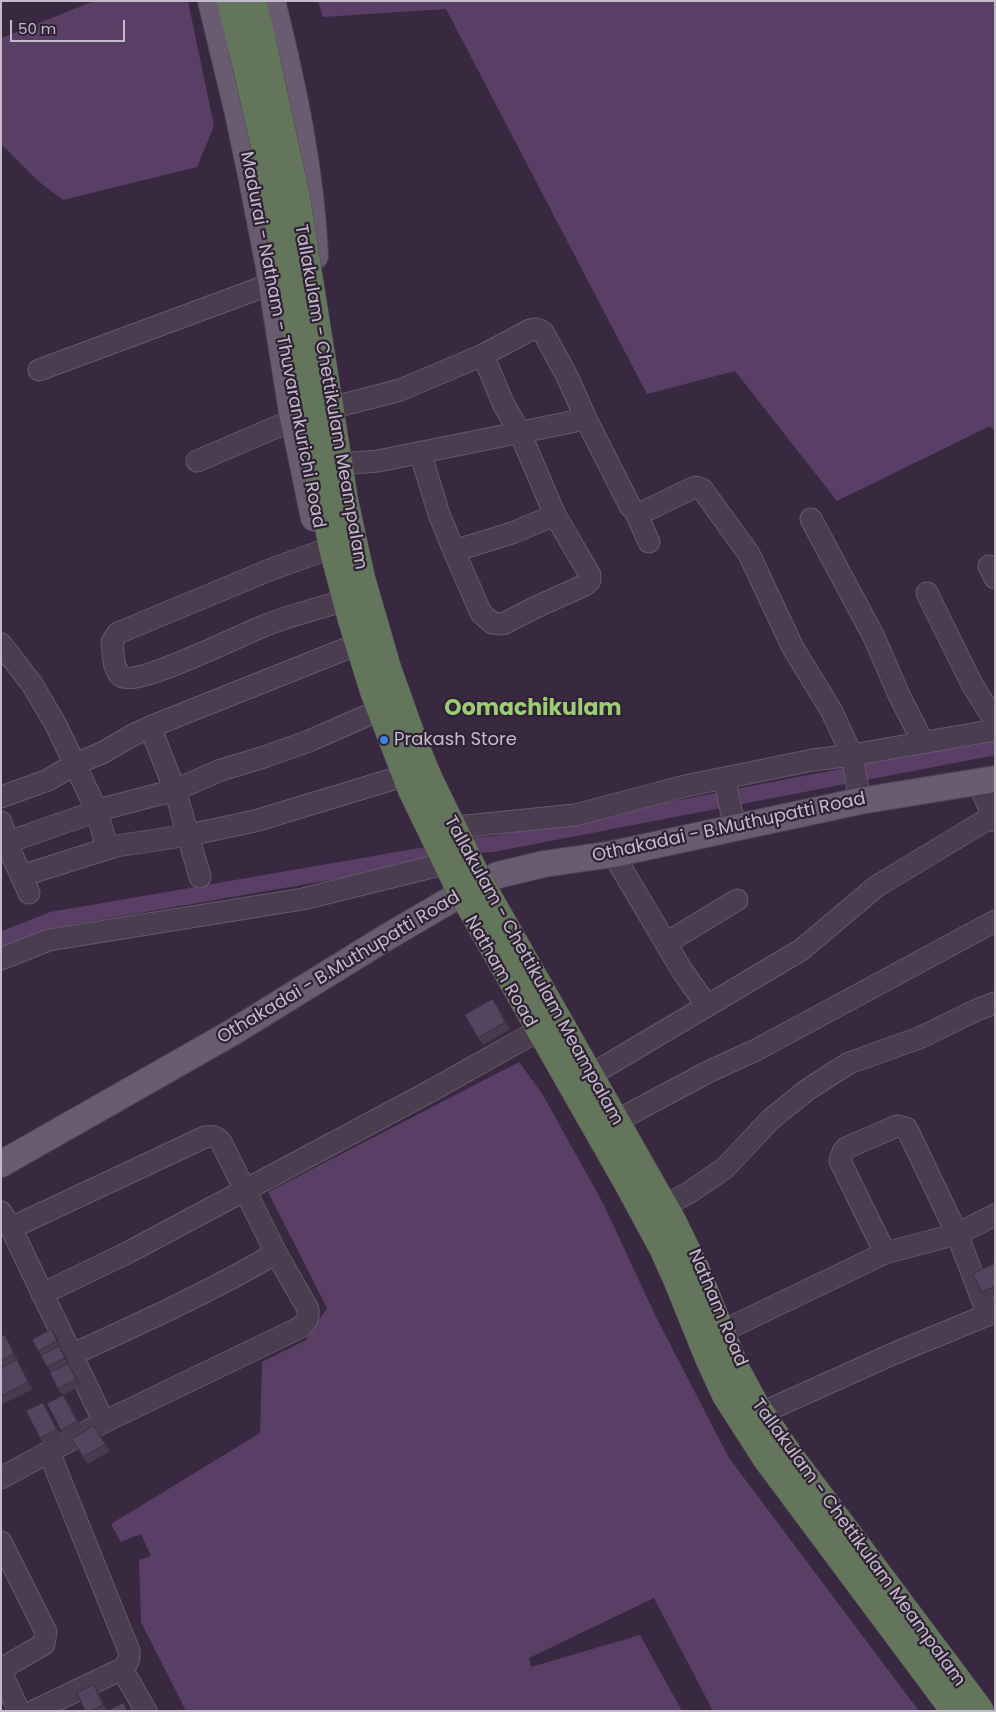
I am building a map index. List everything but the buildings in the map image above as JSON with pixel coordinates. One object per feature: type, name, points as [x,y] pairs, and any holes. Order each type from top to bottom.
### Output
[{"type":"highway","name":"Tallakulam - Chettikulam Meampalam","points":[[231,1],[252,43],[296,198],[326,396],[356,558],[387,668],[413,741],[430,780],[476,876],[672,1221],[694,1266],[736,1370],[756,1407],[788,1454],[980,1711]]},
{"type":"highway","name":"Tallakulam - Chettikulam Meampalam","points":[[252,1],[252,43],[274,193],[318,471],[333,548],[352,620],[374,691],[412,790],[457,883],[663,1248],[726,1395],[767,1460],[955,1711]]},
{"type":"main road","name":"Madurai - Natham - Thuvarankurichi Road","points":[[211,1],[238,113],[271,284],[293,420],[322,551],[348,648],[400,778],[457,896]]},
{"type":"main road","name":"Madurai - Natham - Thuvarankurichi Road","points":[[272,1],[294,96],[312,201],[319,327],[340,464],[355,542],[384,647],[420,748],[443,801],[484,881]]},
{"type":"main road","name":"Othakadai - B.Muthupatti Road","points":[[1,1164],[233,1032],[457,896],[504,872],[613,854],[729,800],[856,776],[986,781]]},
{"type":"main road","name":"Natham Road","points":[[484,881],[668,1204],[693,1251],[725,1330],[745,1373],[766,1411],[788,1444],[988,1711]]},
{"type":"main road","name":"Natham Road","points":[[457,896],[652,1241],[705,1365],[740,1432],[946,1711]]},
{"type":"street","points":[[39,370],[271,284]]},
{"type":"street","points":[[331,408],[400,390],[483,356],[530,330],[537,329],[543,332],[567,376],[586,419],[630,506],[636,511],[649,542]]},
{"type":"street","points":[[420,452],[439,514],[454,550],[481,613],[492,623],[503,624],[586,585],[590,580],[590,574],[555,515],[520,433],[503,403],[483,356]]},
{"type":"street","points":[[340,464],[378,461],[586,419]]},
{"type":"street","points":[[197,462],[293,420]]},
{"type":"street","points":[[636,511],[643,512],[695,487],[702,489],[707,495],[749,554],[794,648],[831,710],[856,776]]},
{"type":"street","points":[[454,550],[512,533],[555,515]]},
{"type":"street","points":[[811,518],[874,637],[923,742]]},
{"type":"street","points":[[322,551],[263,572],[118,634],[112,642],[116,672],[121,677],[129,679],[167,668],[266,625],[336,603]]},
{"type":"street","points":[[927,593],[974,686],[995,721]]},
{"type":"street","points":[[1,644],[32,684],[56,725],[97,811],[107,849]]},
{"type":"street","points":[[1,798],[48,780],[75,764],[102,753],[132,735],[348,648]]},
{"type":"street","points":[[373,714],[309,741],[221,770],[175,790],[97,811],[4,832],[25,884],[116,846],[189,835],[255,821],[400,778]]},
{"type":"street","points":[[150,728],[175,790],[200,877]]},
{"type":"street","points":[[456,827],[574,815],[685,786],[729,800],[813,760],[856,776],[923,742],[995,730]]},
{"type":"street","points":[[594,1073],[801,950],[878,886],[994,819],[986,781]]},
{"type":"street","points":[[613,854],[683,972],[707,1006]]},
{"type":"street","points":[[1,959],[49,940],[216,914],[303,898],[440,864]]},
{"type":"street","points":[[666,943],[737,900]]},
{"type":"street","points":[[620,1118],[708,1072],[756,1050],[995,921]]},
{"type":"street","points":[[668,1204],[690,1192],[725,1168],[771,1119],[807,1090],[849,1063],[919,1038],[995,1003]]},
{"type":"street","points":[[42,1294],[129,1252],[427,1093],[534,1033]]},
{"type":"street","points":[[766,1411],[895,1353],[991,1314],[957,1234],[908,1131],[906,1128],[897,1126],[846,1148],[840,1160],[885,1253]]},
{"type":"street","points":[[1,1478],[104,1422],[301,1327],[307,1322],[308,1309],[276,1253],[221,1142],[212,1136],[205,1137],[6,1220],[104,1422]]},
{"type":"street","points":[[725,1330],[885,1253],[957,1234],[995,1215]]},
{"type":"street","points":[[71,1355],[186,1302],[237,1276],[276,1253]]},
{"type":"street","points":[[34,1711],[122,1669],[128,1663],[130,1657],[49,1452]]},
{"type":"street","points":[[1,1542],[46,1632],[44,1644],[1,1670],[19,1711]]},
{"type":"street","points":[[122,1669],[146,1711]]},
{"type":"shaded area","points":[[94,1],[188,1],[214,126],[197,167],[63,200],[38,181],[1,144],[1,38]]},
{"type":"shaded area","points":[[318,1],[995,1],[995,431],[990,426],[837,501],[735,371],[647,394],[446,9],[323,17]]},
{"type":"shaded area","points":[[519,1062],[543,1095],[604,1205],[656,1317],[729,1458],[919,1711],[713,1711],[654,1598],[529,1658],[531,1667],[640,1635],[682,1711],[186,1711],[141,1622],[139,1560],[151,1556],[141,1534],[121,1542],[111,1524],[260,1433],[262,1362],[306,1340],[327,1308],[268,1192]]},
{"type":"waterway","points":[[478,845],[493,844],[995,747]]},
{"type":"waterway","points":[[1,940],[52,920],[421,856]]},
{"type":"place","name":"Prakash Store","points":[[384,740]]},
{"type":"district","name":"Oomachikulam","points":[[533,709]]}]
